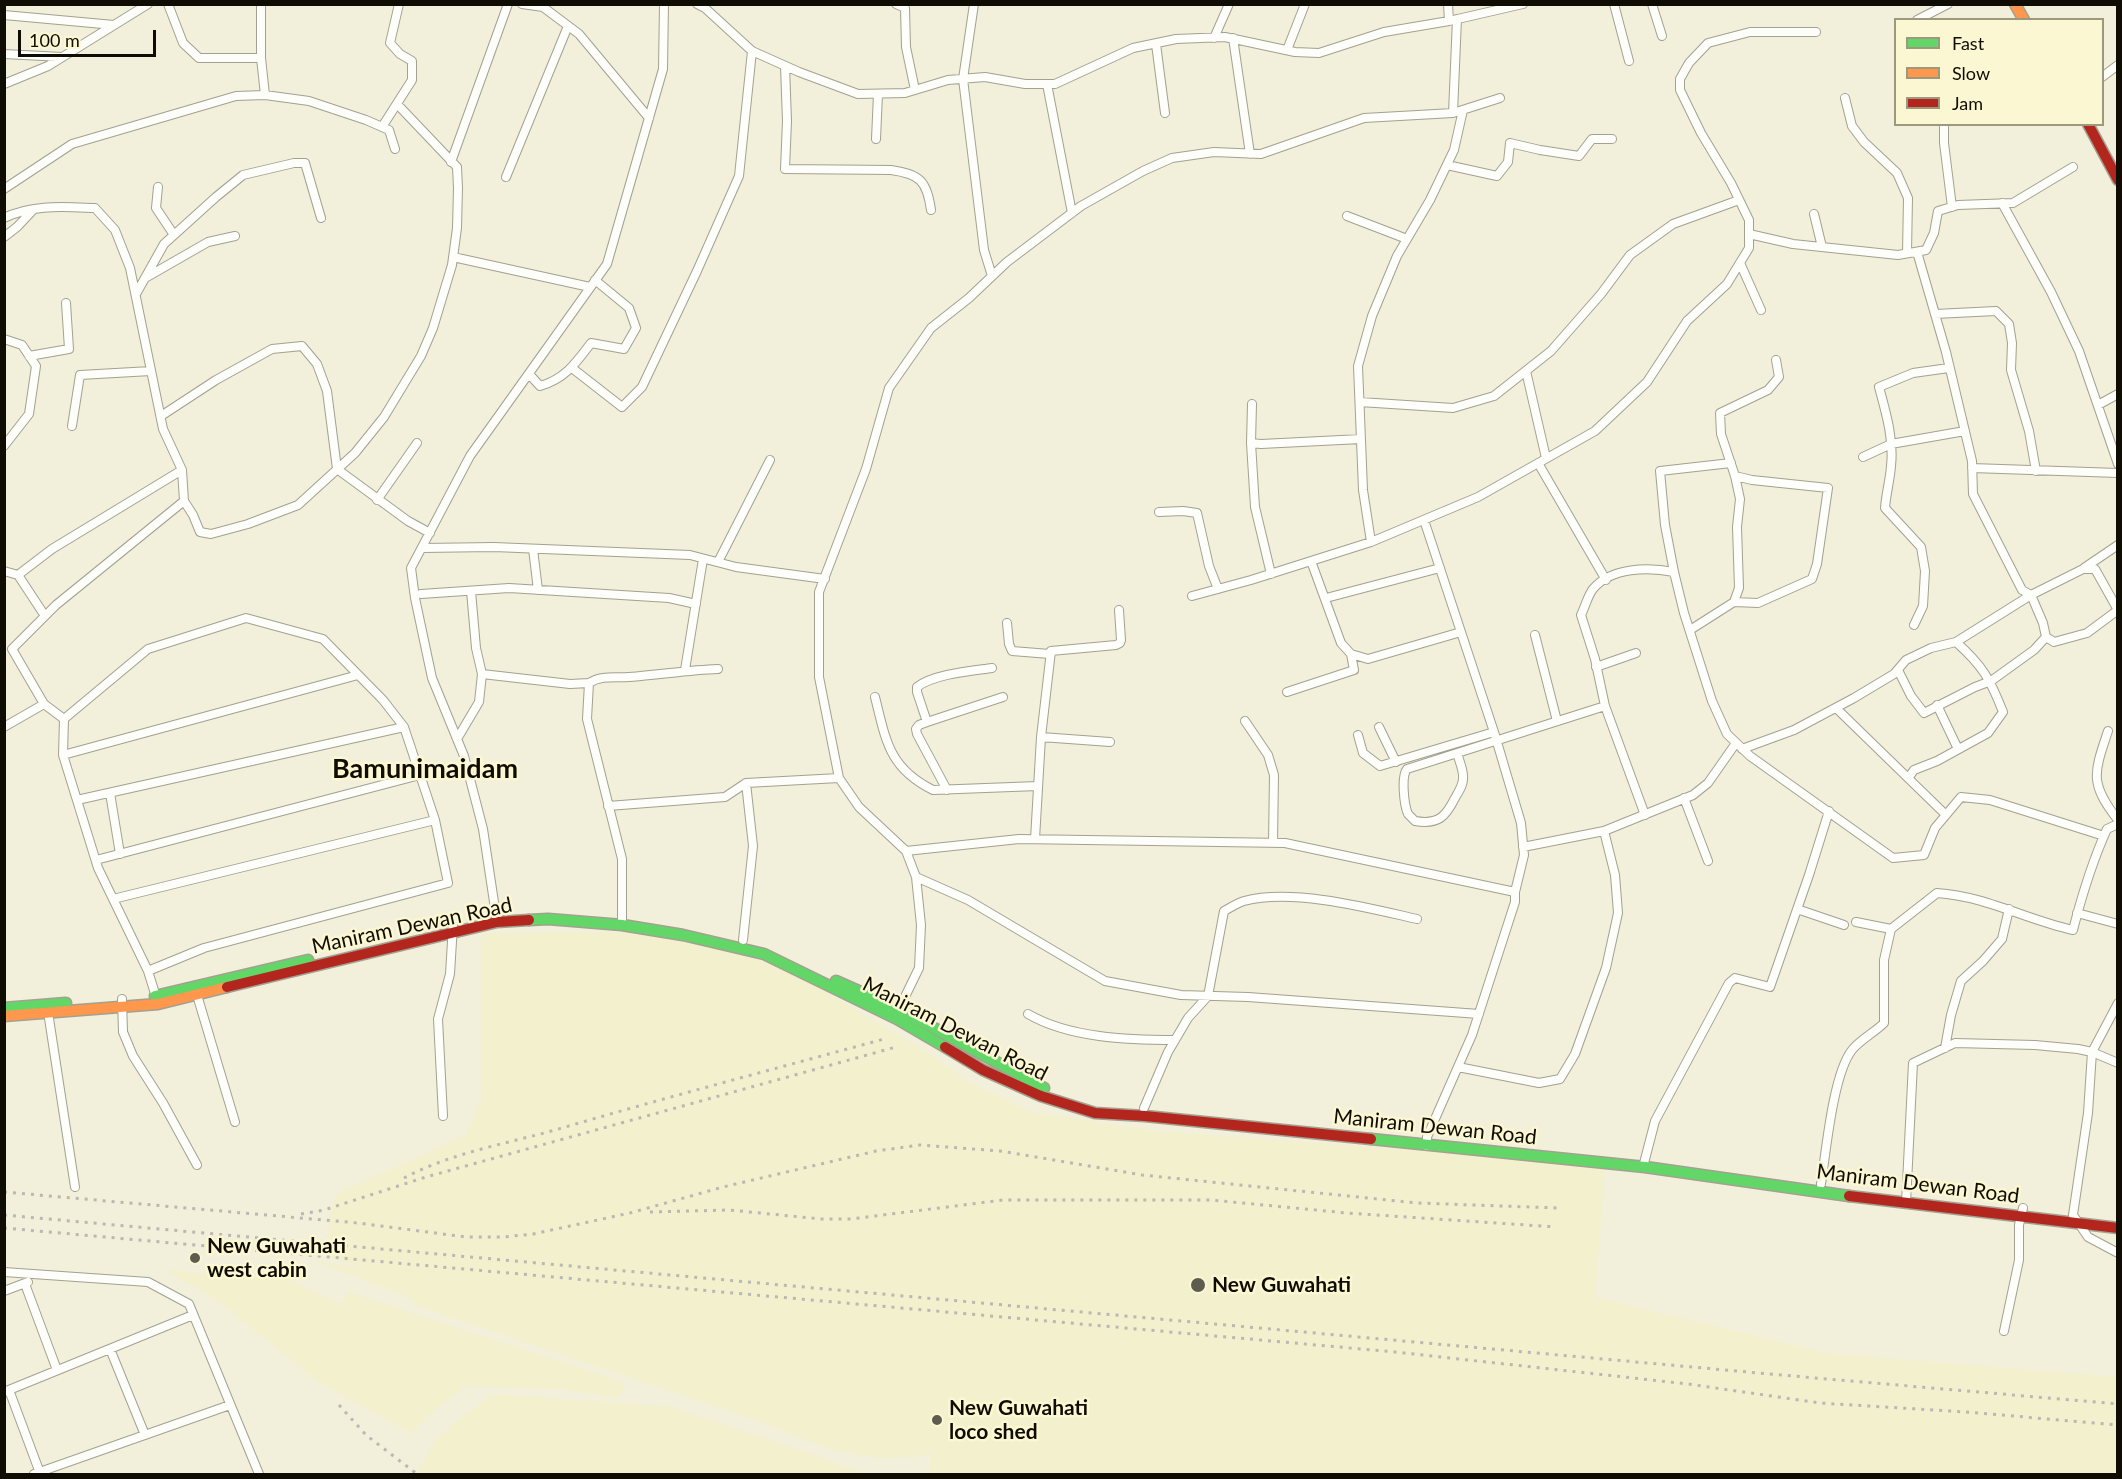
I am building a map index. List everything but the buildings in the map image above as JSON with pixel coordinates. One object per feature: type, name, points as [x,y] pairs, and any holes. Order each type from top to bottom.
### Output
[{"type":"main road","points":[[2016,4],[2023,18]]},
{"type":"main road","points":[[2089,126],[2118,180]]},
{"type":"main road","name":"Maniram Dewan Road","points":[[157,1000],[497,918],[548,910],[622,921],[765,954],[897,1020],[983,1070],[1041,1096],[1095,1113],[1644,1163],[1821,1184],[1905,1198],[2076,1219],[2118,1228]]},
{"type":"main road","name":"Maniram Dewan Road","points":[[622,921],[682,926],[764,946],[819,974],[899,1009],[1041,1087],[1094,1105],[1144,1108],[1427,1142]]},
{"type":"main road","name":"Maniram Dewan Road","points":[[4,1016],[197,995],[452,929]]},
{"type":"main road","name":"Maniram Dewan Road","points":[[4,1008],[122,1003]]},
{"type":"main road","name":"Maniram Dewan Road","points":[[1713,1172],[1822,1193],[1905,1198]]},
{"type":"main road","name":"Maniram Dewan Road","points":[[2076,1219],[2118,1220]]},
{"type":"street","points":[[4,84],[48,66],[148,4]]},
{"type":"street","points":[[168,4],[183,43],[199,58],[261,58]]},
{"type":"street","points":[[261,4],[261,58],[265,95]]},
{"type":"street","points":[[382,127],[412,80],[412,61],[400,54],[390,43],[399,4]]},
{"type":"street","points":[[451,162],[508,4]]},
{"type":"street","points":[[522,4],[543,7],[579,34],[649,118]]},
{"type":"street","points":[[896,4],[904,8],[906,47],[915,90]]},
{"type":"street","points":[[974,4],[963,79],[984,250],[992,276]]},
{"type":"street","points":[[1214,38],[1229,4]]},
{"type":"street","points":[[1287,50],[1305,4]]},
{"type":"street","points":[[1448,4],[1453,20],[1453,113]]},
{"type":"street","points":[[704,5],[752,51],[858,94],[878,94],[905,93],[948,80],[985,77],[1025,84],[1055,84],[1133,48],[1176,39],[1233,38],[1287,50],[1319,53],[1384,32],[1453,20],[1523,4]]},
{"type":"street","points":[[1614,4],[1629,61]]},
{"type":"street","points":[[1652,4],[1662,36]]},
{"type":"street","points":[[1921,18],[1948,4]]},
{"type":"street","points":[[497,918],[483,829],[464,756],[432,678],[411,568],[470,456],[607,264],[663,69],[667,5]]},
{"type":"street","points":[[4,15],[114,25]]},
{"type":"street","points":[[506,177],[568,26]]},
{"type":"street","points":[[1192,596],[1371,542],[1478,497],[1595,431],[1647,382],[1687,321],[1726,284],[1749,248],[1749,220],[1701,134],[1680,90],[1680,79],[1689,63],[1708,43],[1750,32],[1816,32]]},
{"type":"street","points":[[1233,38],[1250,154]]},
{"type":"street","points":[[1156,44],[1165,113]]},
{"type":"street","points":[[572,368],[622,407],[642,387],[739,176],[752,51]]},
{"type":"street","points":[[4,54],[62,57]]},
{"type":"street","points":[[2104,76],[2118,65]]},
{"type":"street","points":[[785,66],[787,121],[785,169],[907,172],[921,181],[928,191],[931,210]]},
{"type":"street","points":[[1047,84],[1072,213]]},
{"type":"street","points":[[876,139],[878,94]]},
{"type":"street","points":[[4,189],[38,169],[72,144],[236,96],[265,95],[309,101],[366,120],[389,130],[394,149]]},
{"type":"street","points":[[899,1009],[919,968],[921,925],[916,877],[906,850],[859,807],[839,778],[819,677],[819,592],[866,469],[889,388],[931,328],[969,298],[1007,262],[1072,213],[1143,171],[1172,158],[1214,152],[1261,154],[1364,118],[1453,113],[1500,98]]},
{"type":"street","points":[[1845,98],[1852,126],[1864,142],[1897,173],[1908,198],[1907,253]]},
{"type":"street","points":[[4,218],[47,207],[95,208],[114,230],[130,268],[163,429],[182,470],[184,501],[200,532],[211,534],[248,524],[298,505],[354,453],[384,417],[420,356],[433,328],[453,257],[457,228],[457,167],[397,104]]},
{"type":"street","points":[[1371,542],[1363,490],[1358,366],[1372,316],[1397,256],[1454,150],[1463,110]]},
{"type":"street","points":[[1944,126],[1952,207]]},
{"type":"street","points":[[1446,165],[1497,176],[1508,162],[1510,143],[1579,156],[1592,139],[1612,139]]},
{"type":"street","points":[[136,294],[164,244],[243,175],[294,163],[306,164],[321,218]]},
{"type":"street","points":[[1749,234],[1792,244],[1898,255],[1917,252],[1926,250],[1934,233],[1938,211],[1958,205],[2013,202],[2073,167]]},
{"type":"street","points":[[158,187],[156,208],[174,235]]},
{"type":"street","points":[[1360,402],[1453,408],[1494,396],[1551,351],[1601,294],[1630,255],[1672,224],[1739,200]]},
{"type":"street","points":[[2002,203],[2051,292],[2074,341],[2118,464]]},
{"type":"street","points":[[4,237],[33,210]]},
{"type":"street","points":[[1814,214],[1822,247]]},
{"type":"street","points":[[1347,216],[1407,239]]},
{"type":"street","points":[[146,278],[171,261],[208,242],[234,236]]},
{"type":"street","points":[[1917,252],[1965,432],[1972,468],[1973,494],[2022,590],[2031,595],[2043,623],[2046,637],[2054,642],[2087,633],[2118,610],[2095,569],[2083,569]]},
{"type":"street","points":[[453,257],[590,287]]},
{"type":"street","points":[[1740,263],[1761,310]]},
{"type":"street","points":[[529,374],[540,386],[554,382],[572,368],[591,343],[624,349],[636,328],[629,308],[595,280]]},
{"type":"street","points":[[29,356],[69,349],[66,303]]},
{"type":"street","points":[[1935,314],[1996,312],[2008,324],[2012,343],[2011,370],[2029,431],[2036,471]]},
{"type":"street","points":[[4,339],[22,345],[36,366],[29,414],[4,446]]},
{"type":"street","points":[[161,417],[216,380],[272,349],[302,346],[317,364],[327,391],[337,469],[377,500],[430,533]]},
{"type":"street","points":[[1734,602],[1739,588],[1737,527],[1740,499],[1721,434],[1720,413],[1768,390],[1779,377],[1776,360]]},
{"type":"street","points":[[1914,625],[1923,606],[1925,571],[1921,547],[1885,508],[1891,466],[1891,444],[1879,387],[1913,373],[1949,368]]},
{"type":"street","points":[[72,426],[80,375],[151,370]]},
{"type":"street","points":[[1526,372],[1542,460],[1606,580]]},
{"type":"street","points":[[2098,405],[2118,394]]},
{"type":"street","points":[[1251,404],[1255,507],[1271,574]]},
{"type":"street","points":[[1863,457],[1891,444],[1965,432]]},
{"type":"street","points":[[1251,443],[1361,439]]},
{"type":"street","points":[[377,500],[417,443]]},
{"type":"street","points":[[718,562],[770,460]]},
{"type":"street","points":[[1731,463],[1660,471],[1665,525],[1674,572],[1712,700],[1726,734],[1739,746],[1893,858],[1924,855],[1935,828],[1961,797],[1990,800],[2103,836]]},
{"type":"street","points":[[1972,468],[2118,473]]},
{"type":"street","points":[[18,575],[52,549],[182,470]]},
{"type":"street","points":[[1690,630],[1734,602],[1758,603],[1812,579],[1817,564],[1828,488],[1735,476]]},
{"type":"street","points":[[64,719],[44,704],[12,649],[45,616],[184,501]]},
{"type":"street","points":[[1159,512],[1197,513],[1209,566],[1218,589]]},
{"type":"street","points":[[1424,520],[1497,741],[1521,823],[1524,855],[1515,892],[1515,902],[1472,1035],[1427,1142]]},
{"type":"street","points":[[1523,847],[1604,831],[1693,795],[1708,783],[1739,746],[1794,730],[1836,708],[1894,674],[1906,660],[1931,648],[1956,642],[2031,595],[2083,569],[2118,545]]},
{"type":"street","points":[[422,548],[494,547],[690,555],[736,567],[825,579]]},
{"type":"street","points":[[533,549],[538,590]]},
{"type":"street","points":[[685,670],[704,559]]},
{"type":"street","points":[[1311,561],[1341,643],[1351,654],[1368,659],[1461,632]]},
{"type":"street","points":[[1326,598],[1440,568]]},
{"type":"street","points":[[1644,814],[1605,706],[1581,615],[1593,588],[1616,572],[1655,568],[1674,572]]},
{"type":"street","points":[[4,571],[18,575],[45,616]]},
{"type":"street","points":[[420,594],[509,588],[669,598],[696,604]]},
{"type":"street","points":[[457,739],[479,702],[482,674],[476,648],[471,591]]},
{"type":"street","points":[[1035,839],[1041,737],[1051,651],[1120,643],[1119,610]]},
{"type":"street","points":[[148,971],[204,948],[448,884],[435,820],[404,727],[383,700],[323,639],[246,618],[148,649],[64,719],[63,755],[96,860],[148,971],[157,1000]]},
{"type":"street","points":[[1007,623],[1012,651],[1050,654]]},
{"type":"street","points":[[1535,635],[1557,721]]},
{"type":"street","points":[[1898,670],[1911,696],[1924,713],[1936,705],[1991,681],[2034,650],[2046,637]]},
{"type":"street","points":[[1909,777],[1914,771],[1988,733],[2003,712],[1991,681],[1976,659],[1956,642]]},
{"type":"street","points":[[1596,667],[1636,653]]},
{"type":"street","points":[[1287,692],[1354,670],[1351,654]]},
{"type":"street","points":[[927,722],[917,687],[922,683],[951,675],[992,668]]},
{"type":"street","points":[[482,674],[570,684],[589,683],[598,677],[630,677],[685,670],[718,669]]},
{"type":"street","points":[[63,755],[358,675]]},
{"type":"street","points":[[589,683],[587,719],[622,859],[622,921]]},
{"type":"street","points":[[875,697],[886,741],[897,764],[918,783],[933,790],[1038,786]]},
{"type":"street","points":[[947,790],[916,729],[927,722],[1003,698]]},
{"type":"street","points":[[4,728],[44,704]]},
{"type":"street","points":[[1936,705],[1958,749]]},
{"type":"street","points":[[1457,753],[1463,776],[1462,786],[1450,810],[1445,816],[1431,821],[1415,821],[1408,814],[1403,773],[1407,769],[1457,753],[1497,741],[1605,706]]},
{"type":"street","points":[[1836,708],[1946,815]]},
{"type":"street","points":[[1245,721],[1268,756],[1274,775],[1272,843]]},
{"type":"street","points":[[77,800],[404,727]]},
{"type":"street","points":[[1379,727],[1396,762]]},
{"type":"street","points":[[1821,1184],[1830,1124],[1843,1065],[1853,1048],[1884,1023],[1884,960],[1891,929],[1937,893],[1959,894],[2009,909],[2053,926],[2073,930],[2082,893],[2103,836],[2107,829],[2118,822],[2102,799],[2096,776],[2108,731]]},
{"type":"street","points":[[1358,735],[1363,753],[1380,766],[1494,732]]},
{"type":"street","points":[[1041,737],[1110,742]]},
{"type":"street","points":[[96,860],[420,775]]},
{"type":"street","points":[[608,806],[725,797],[746,783],[839,778]]},
{"type":"street","points":[[743,940],[753,846],[746,783]]},
{"type":"street","points":[[110,793],[120,854]]},
{"type":"street","points":[[1684,798],[1708,861]]},
{"type":"street","points":[[1644,1163],[1655,1121],[1729,983],[1735,978],[1770,987],[1829,811]]},
{"type":"street","points":[[113,899],[435,820]]},
{"type":"street","points":[[1458,1067],[1539,1083],[1560,1079],[1575,1054],[1606,968],[1618,913],[1615,874],[1604,831]]},
{"type":"street","points":[[906,850],[1019,839],[1285,843],[1515,892]]},
{"type":"street","points":[[916,877],[968,900],[1105,981],[1181,995],[1479,1014]]},
{"type":"street","points":[[1144,1108],[1188,1017],[1208,996],[1224,911],[1244,901],[1281,896],[1350,904],[1417,919]]},
{"type":"street","points":[[1797,909],[1844,925]]},
{"type":"street","points":[[1945,1047],[1961,981],[1983,962],[2002,939],[2009,909]]},
{"type":"street","points":[[2077,914],[2118,924]]},
{"type":"street","points":[[1856,922],[1891,929]]},
{"type":"street","points":[[443,1116],[438,1018],[450,975],[452,929]]},
{"type":"street","points":[[197,995],[234,1122]]},
{"type":"street","points":[[122,1003],[123,1032],[133,1056],[163,1103],[197,1165]]},
{"type":"street","points":[[2118,1003],[2116,1012],[2092,1052],[2088,1113],[2076,1219],[2088,1237],[2118,1253]]},
{"type":"street","points":[[48,1012],[75,1187]]},
{"type":"street","points":[[1028,1014],[1081,1033],[1140,1040],[1175,1040]]},
{"type":"street","points":[[1905,1198],[1913,1063],[1956,1043],[2035,1045],[2092,1052],[2118,1063]]},
{"type":"street","points":[[2004,1331],[2019,1260],[2019,1225],[2022,1212]]},
{"type":"street","points":[[4,1272],[148,1282],[189,1304],[259,1474]]},
{"type":"street","points":[[4,1291],[41,1276]]},
{"type":"street","points":[[25,1284],[57,1370]]},
{"type":"street","points":[[193,1315],[7,1391],[37,1474],[230,1405]]},
{"type":"street","points":[[110,1349],[146,1435]]},
{"type":"shaded area","points":[[644,932],[782,966],[935,1057],[970,1083],[1031,1112],[1159,1132],[1605,1163],[1595,1297],[1825,1353],[2117,1377],[2117,1474],[929,1474],[931,1454],[881,1458],[829,1449],[759,1421],[420,1307],[404,1295],[314,1261],[365,1268],[326,1255],[330,1213],[337,1194],[466,1135],[481,1100],[481,934]]},
{"type":"shaded area","points":[[163,1269],[205,1274],[284,1277],[340,1304],[348,1292],[625,1383],[620,1397],[558,1389],[466,1386],[428,1416],[411,1433],[319,1382],[217,1300]]},
{"type":"shaded area","points":[[492,1394],[671,1407],[815,1455],[863,1474],[416,1474],[437,1438]]},
{"type":"railway","points":[[404,1178],[440,1162],[478,1150],[884,1039]]},
{"type":"railway","points":[[301,1214],[324,1210],[426,1177],[896,1047]]},
{"type":"railway","points":[[4,1192],[358,1223],[466,1237],[503,1237],[533,1234],[630,1213],[723,1187],[876,1151],[920,1145],[1000,1151],[1142,1175],[1417,1203],[1559,1208]]},
{"type":"railway","points":[[650,1212],[729,1210],[821,1219],[851,1219],[1003,1200],[1211,1200],[1347,1213],[1556,1227]]},
{"type":"railway","points":[[4,1215],[2118,1404]]},
{"type":"railway","points":[[4,1228],[1395,1352],[1688,1384],[1820,1403],[2118,1425]]},
{"type":"railway","points":[[339,1405],[366,1435],[417,1474]]},
{"type":"traffic: fast","points":[[529,920],[548,919],[622,925],[683,935],[764,954],[897,1019],[945,1047]]},
{"type":"traffic: fast","points":[[155,996],[308,960]]},
{"type":"traffic: fast","points":[[836,981],[899,1009],[1044,1088]]},
{"type":"traffic: fast","points":[[4,1008],[66,1003]]},
{"type":"traffic: fast","points":[[1371,1139],[1645,1167],[1849,1196]]},
{"type":"traffic: slow","points":[[2015,4],[2023,18]]},
{"type":"traffic: slow","points":[[4,1016],[158,1004],[227,987]]},
{"type":"traffic: jam","points":[[2089,126],[2118,180]]},
{"type":"traffic: jam","points":[[227,987],[497,922],[529,920]]},
{"type":"traffic: jam","points":[[945,1047],[983,1070],[1041,1096],[1095,1113],[1371,1139]]},
{"type":"traffic: jam","points":[[1849,1196],[2118,1228]]},
{"type":"place","name":"New Guwahati west cabin","points":[[195,1258]]},
{"type":"place","name":"New Guwahati","points":[[1198,1285]]},
{"type":"place","name":"New Guwahati loco shed","points":[[937,1420]]},
{"type":"district","name":"Bamunimaidam","points":[[425,769]]}]
